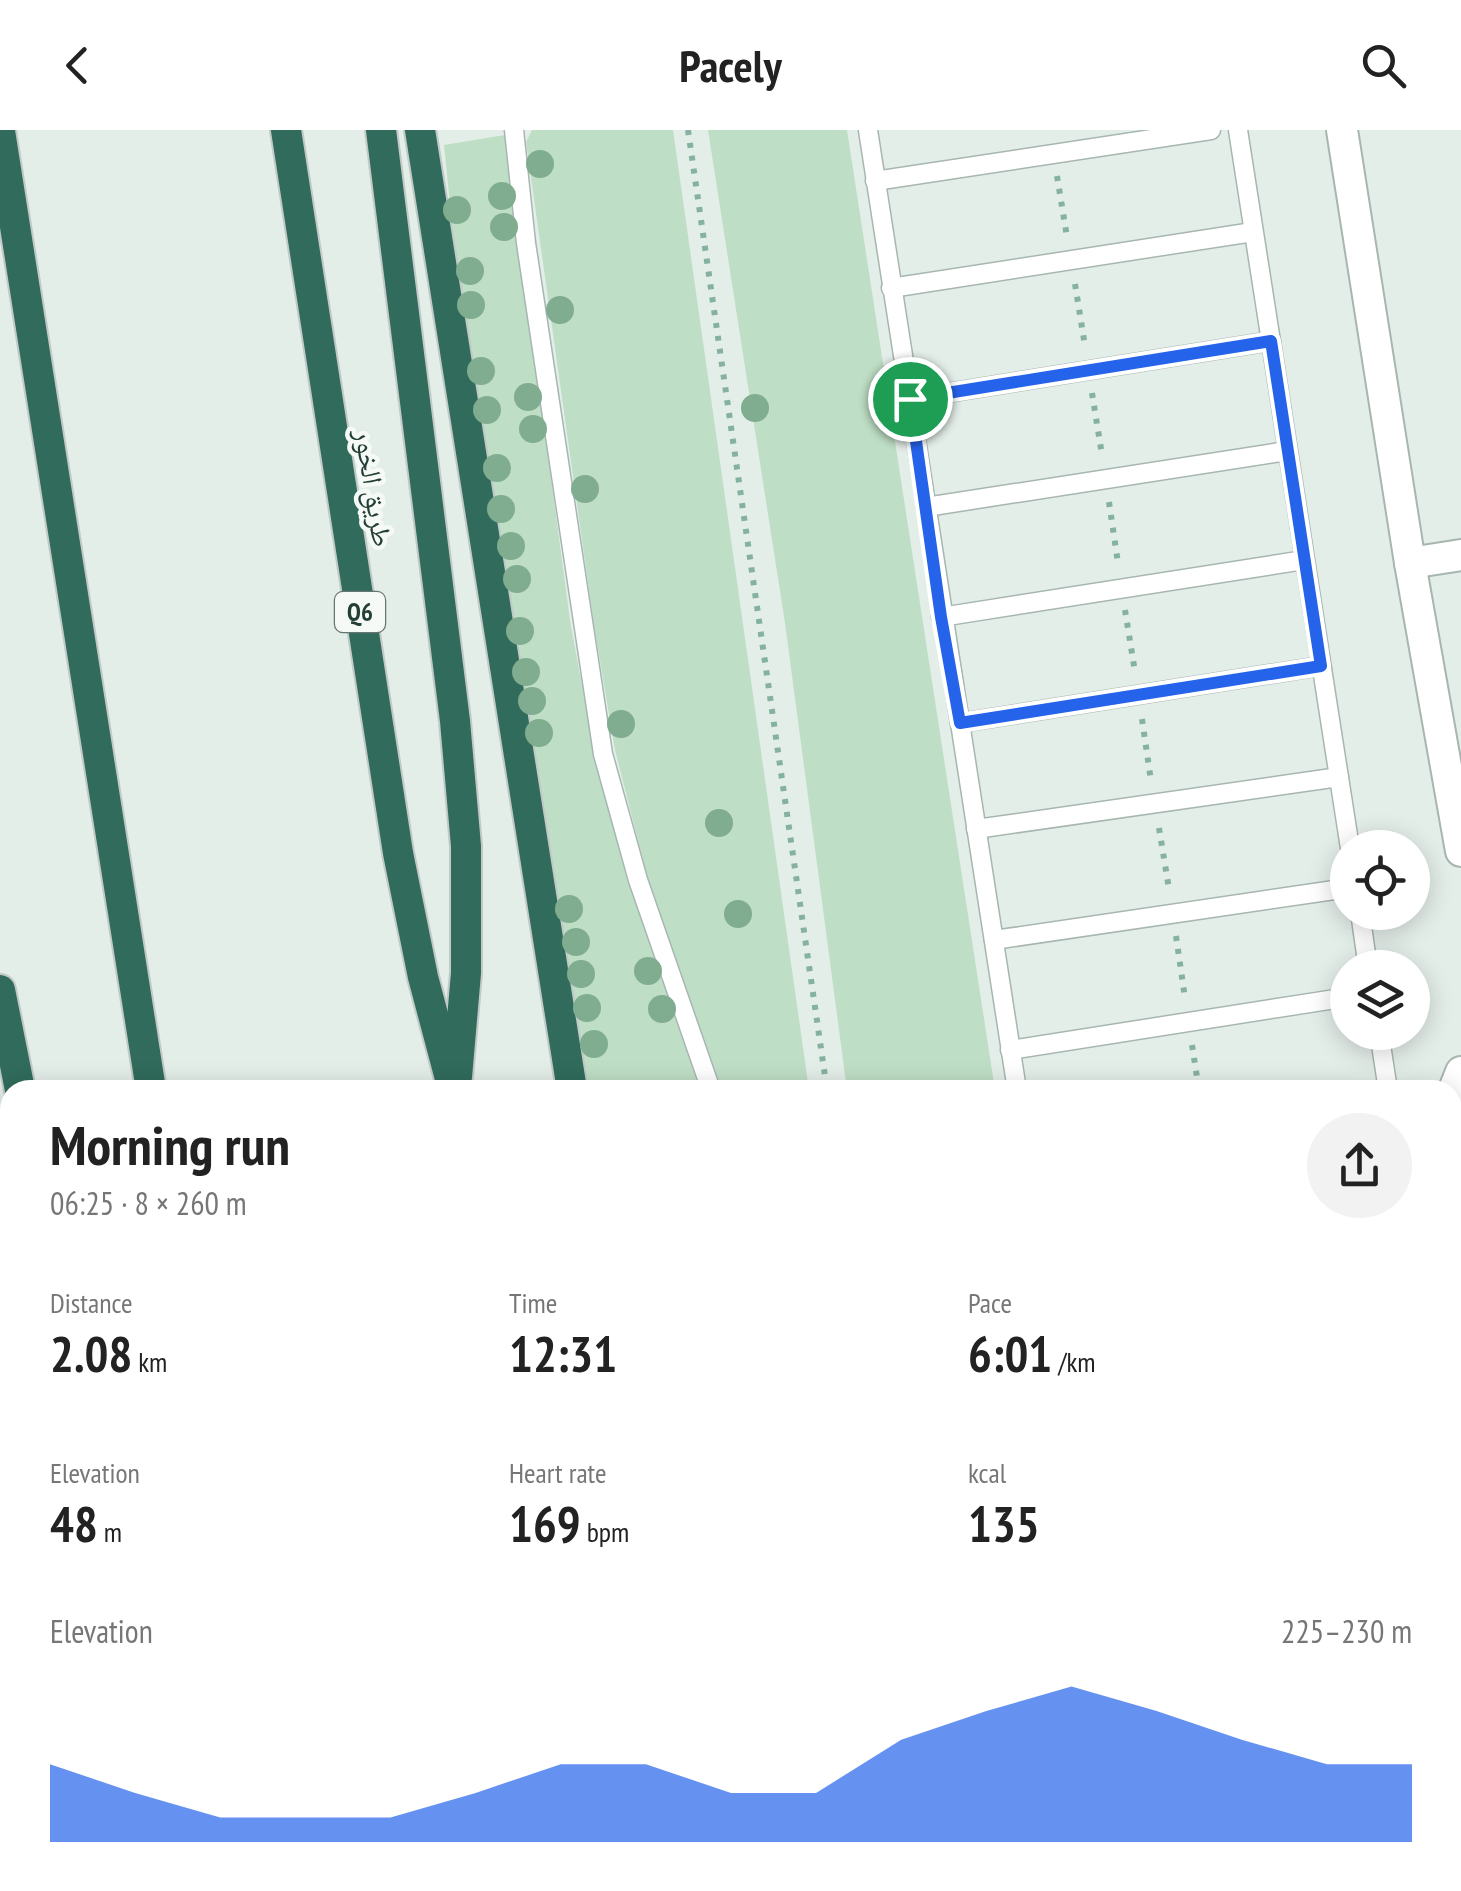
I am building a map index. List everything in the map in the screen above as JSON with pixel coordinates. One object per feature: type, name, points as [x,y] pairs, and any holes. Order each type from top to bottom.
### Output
[{"type":"highway","points":[[0,130],[149,1080]]},
{"type":"highway","name":"طريق الخور","points":[[286,130],[398,853],[423,977],[451,1080]]},
{"type":"highway","points":[[381,130],[452,701],[466,846],[466,974],[455,1080]]},
{"type":"highway","points":[[420,130],[570,1080]]},
{"type":"highway","points":[[0,990],[18,1080]]},
{"type":"street","points":[[1342,130],[1410,564],[1461,850]]},
{"type":"street","points":[[1410,564],[1461,555]]},
{"type":"lane","points":[[514,130],[526,243],[603,754],[638,880],[708,1080]]},
{"type":"lane","points":[[868,130],[1015,1080]]},
{"type":"lane","points":[[875,181],[1211,130]]},
{"type":"lane","points":[[1238,130],[1347,830]]},
{"type":"lane","points":[[891,288],[1253,232]]},
{"type":"lane","points":[[910,399],[1271,341]]},
{"type":"lane","points":[[926,506],[1287,450]]},
{"type":"lane","points":[[941,617],[1304,560]]},
{"type":"lane","points":[[960,723],[1321,666]]},
{"type":"lane","points":[[976,829],[1339,778]]},
{"type":"lane","points":[[994,940],[1330,891]]},
{"type":"lane","points":[[1010,1050],[1330,1000]]},
{"type":"lane","points":[[1381,1050],[1386,1080]]},
{"type":"path","points":[[688,130],[826,1080]]},
{"type":"green space","points":[[532,130],[673,130],[808,1080],[719,1080],[646,872],[615,750],[594,625],[526,142]]},
{"type":"green space","points":[[708,130],[847,130],[993,1080],[846,1080],[785,623]]},
{"type":"green space","points":[[505,135],[570,620],[596,763],[628,882],[697,1080],[585,1080],[454,243],[444,145]]},
{"type":"route","points":[[1271,341],[1321,666],[960,723],[910,399],[1271,341]]}]
